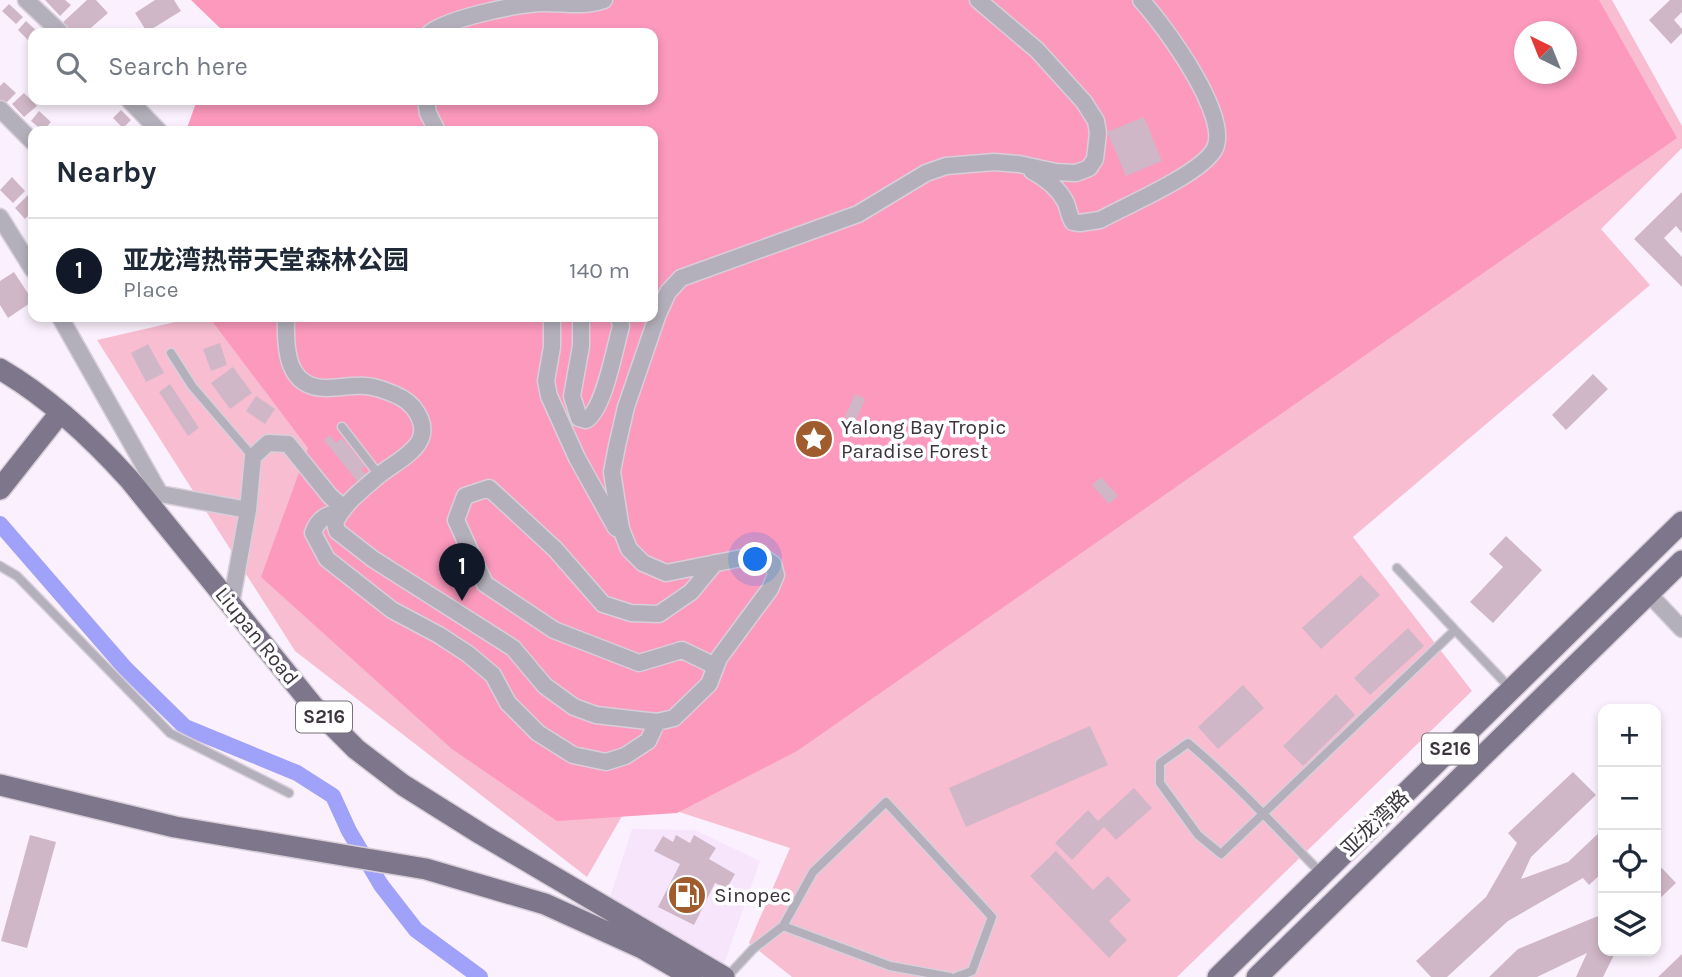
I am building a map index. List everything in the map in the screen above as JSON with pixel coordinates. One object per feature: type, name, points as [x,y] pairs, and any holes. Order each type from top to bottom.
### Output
[{"type":"main road","name":"Liupan Road","points":[[0,369],[60,413],[111,458],[314,707],[380,768],[481,834],[725,977]]},
{"type":"main road","points":[[0,489],[60,413]]},
{"type":"main road","name":"亚龙湾路","points":[[1218,977],[1682,522]]},
{"type":"main road","name":"亚龙湾路","points":[[1257,977],[1648,593],[1676,570]]},
{"type":"main road","points":[[0,785],[175,827],[426,869],[545,904],[642,948],[692,977]]},
{"type":"street","points":[[26,0],[56,28]]},
{"type":"street","points":[[438,28],[486,13],[543,3],[580,6],[604,0]]},
{"type":"street","points":[[658,314],[668,292],[681,278],[858,214],[926,173],[964,163],[1019,164],[1056,172],[1076,173],[1089,168],[1095,159],[1098,146],[1096,121],[1084,102],[1037,50],[978,0]]},
{"type":"street","points":[[1019,164],[1047,180],[1059,192],[1067,203],[1068,215],[1073,222],[1088,223],[1100,220],[1169,185],[1203,162],[1215,150],[1218,134],[1215,122],[1193,70],[1166,29],[1141,0]]},
{"type":"street","points":[[134,105],[154,126]]},
{"type":"street","points":[[427,105],[434,126]]},
{"type":"street","points":[[0,109],[28,137]]},
{"type":"street","points":[[0,216],[28,262]]},
{"type":"street","points":[[63,322],[160,494]]},
{"type":"street","points":[[286,322],[288,358],[294,374],[309,386],[327,388],[353,384],[377,387],[410,404],[418,414],[423,430],[418,445],[406,458],[379,475],[344,509],[335,523],[337,531],[373,559],[513,648],[545,686],[574,707],[596,715],[657,722],[674,718],[709,684],[715,666],[770,589],[776,575],[773,564],[763,557],[752,556],[666,573],[643,563],[629,550],[591,485],[549,396],[546,382],[552,347],[552,322]]},
{"type":"street","points":[[581,322],[581,346],[572,396],[579,418],[586,420],[597,408],[620,322]]},
{"type":"street","points":[[629,550],[618,518],[612,471],[626,407],[655,322]]},
{"type":"street","points":[[231,604],[248,510],[253,457],[268,443],[288,444],[330,496],[344,509]]},
{"type":"street","points":[[715,563],[691,592],[659,614],[631,613],[603,604],[555,549],[489,488],[465,496],[456,520],[485,583],[554,630],[639,663],[682,650],[715,666]]},
{"type":"street","points":[[139,490],[248,510]]},
{"type":"street","points":[[344,509],[328,514],[316,523],[313,533],[327,559],[392,610],[439,635],[493,675],[508,703],[538,733],[573,755],[606,762],[625,756],[648,741],[657,722]]},
{"type":"street","points":[[1648,593],[1682,629]]},
{"type":"lane","points":[[171,353],[192,386],[253,457]]},
{"type":"lane","points":[[342,427],[379,475]]},
{"type":"lane","points":[[0,566],[17,576],[170,733],[289,793]]},
{"type":"lane","points":[[1397,568],[1511,689]]},
{"type":"lane","points":[[1322,874],[1263,815],[1213,764],[1188,743],[1160,762],[1160,783],[1198,835],[1220,854],[1263,815],[1455,630]]},
{"type":"lane","points":[[725,977],[753,949],[783,926],[813,872],[886,802],[992,916],[972,971],[956,977]]},
{"type":"lane","points":[[783,926],[890,966],[950,977]]},
{"type":"shaded area","name":"Yalong Bay Tropic Paradise Forest","points":[[191,0],[1599,0],[1677,138],[797,751],[677,813],[557,821],[452,749],[261,577],[308,448],[213,322],[658,322],[658,126],[188,126],[195,105],[658,105],[658,28],[220,28]]},
{"type":"shaded area","name":"Yalong Bay Tropic Paradise Forest","points":[[236,0],[1612,0],[1682,126],[1682,148],[1601,229],[1650,285],[1353,537],[1472,691],[1177,977],[792,977],[749,943],[790,848],[633,797],[587,877],[295,651],[97,340],[175,322],[658,322],[658,126],[272,126],[580,105],[658,105],[658,28],[590,28]]},
{"type":"shaded area","points":[[632,829],[695,830],[760,861],[724,964],[610,897]]},
{"type":"building","points":[[45,0],[65,0],[71,5],[60,16]]},
{"type":"building","points":[[87,0],[96,0],[108,13],[91,28],[65,28],[61,24]]},
{"type":"building","points":[[155,0],[174,0],[181,11],[153,28],[144,28],[135,13]]},
{"type":"building","points":[[1670,0],[1682,0],[1682,12],[1674,20],[1682,33],[1671,44],[1649,20]]},
{"type":"building","points":[[9,4],[23,17],[16,24],[2,11]]},
{"type":"building","points":[[26,21],[34,28],[28,28],[28,40],[18,30]]},
{"type":"building","points":[[4,82],[16,93],[4,105],[0,101],[0,86]]},
{"type":"building","points":[[24,93],[28,97],[28,105],[37,106],[24,117],[12,104]]},
{"type":"building","points":[[121,110],[131,120],[121,126],[113,118]]},
{"type":"building","points":[[39,111],[51,122],[47,126],[37,126],[31,121]]},
{"type":"building","points":[[1144,117],[1162,161],[1126,176],[1107,132]]},
{"type":"building","points":[[12,177],[25,191],[13,203],[0,190]]},
{"type":"building","points":[[1682,192],[1682,233],[1676,226],[1664,238],[1682,257],[1682,287],[1634,239]]},
{"type":"building","points":[[28,195],[28,216],[25,219],[15,208]]},
{"type":"building","points":[[14,272],[28,293],[28,304],[8,318],[0,305],[0,281]]},
{"type":"building","points":[[220,343],[227,365],[211,371],[203,349]]},
{"type":"building","points":[[148,344],[164,373],[146,382],[131,353]]},
{"type":"building","points":[[233,367],[252,393],[230,409],[211,383]]},
{"type":"building","points":[[1593,374],[1608,389],[1566,430],[1552,415]]},
{"type":"building","points":[[170,384],[199,428],[188,436],[159,392]]},
{"type":"building","points":[[855,394],[865,399],[856,421],[845,417]]},
{"type":"building","points":[[256,396],[275,409],[265,424],[246,411]]},
{"type":"building","points":[[330,435],[336,443],[342,438],[365,466],[361,469],[367,475],[358,482],[324,440]]},
{"type":"building","points":[[1101,477],[1118,496],[1109,504],[1092,485]]},
{"type":"building","points":[[1506,536],[1542,570],[1493,623],[1470,602],[1503,567],[1489,554]]},
{"type":"building","points":[[1361,575],[1380,595],[1321,649],[1302,628]]},
{"type":"building","points":[[1408,628],[1424,646],[1370,695],[1354,678]]},
{"type":"building","points":[[1243,685],[1264,708],[1218,749],[1198,727]]},
{"type":"building","points":[[1336,694],[1355,715],[1303,766],[1283,746]]},
{"type":"building","points":[[1090,726],[1108,765],[966,827],[949,788]]},
{"type":"building","points":[[1573,772],[1596,795],[1531,857],[1521,879],[1568,862],[1598,834],[1598,877],[1589,885],[1583,878],[1508,921],[1447,977],[1431,977],[1416,961],[1486,897],[1517,843],[1508,833]]},
{"type":"building","points":[[1134,788],[1152,808],[1116,840],[1104,827],[1072,860],[1055,843],[1088,810],[1098,821]]},
{"type":"building","points":[[30,835],[56,842],[27,948],[1,941]]},
{"type":"building","points":[[676,835],[690,843],[694,835],[716,848],[709,859],[735,874],[727,888],[715,883],[694,925],[658,907],[680,864],[654,851],[663,836],[673,842]]},
{"type":"building","points":[[1056,851],[1093,890],[1108,876],[1131,900],[1109,921],[1127,940],[1109,958],[1030,876]]},
{"type":"building","points":[[1661,867],[1676,883],[1661,897]]},
{"type":"building","points":[[1598,916],[1598,956],[1614,956],[1603,977],[1576,977],[1587,953],[1537,977],[1489,977],[1518,949]]},
{"type":"building","points":[[1682,954],[1682,977],[1658,977]]},
{"type":"waterway","points":[[0,524],[125,668],[185,727],[297,773],[333,796],[349,831],[381,885],[416,930],[480,977]]},
{"type":"place","name":"Yalong Bay Tropic Paradise Forest","points":[[814,439]]},
{"type":"place","name":"亚龙湾热带天堂森林公园","points":[[462,601]]},
{"type":"place","name":"Sinopec","points":[[687,895]]}]
